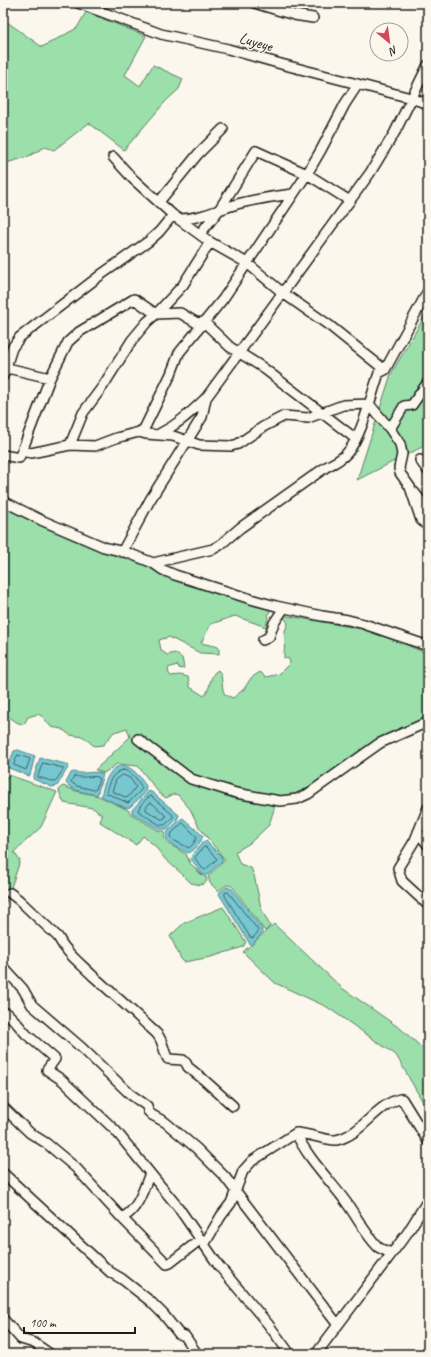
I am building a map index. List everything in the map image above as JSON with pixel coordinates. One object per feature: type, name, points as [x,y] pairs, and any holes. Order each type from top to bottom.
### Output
[{"type":"street","name":"Luyeye","points":[[78,3],[91,6],[161,34],[228,49],[411,98],[428,104]]},
{"type":"street","points":[[254,3],[294,15],[312,18]]},
{"type":"street","points":[[159,434],[169,430],[190,415],[206,398],[240,352],[370,173],[395,132],[428,65]]},
{"type":"street","points":[[22,451],[31,453],[70,445],[95,446],[116,438],[139,432],[144,428],[171,374],[179,353],[223,299],[307,174],[345,104],[358,84]]},
{"type":"street","points":[[159,202],[198,154],[223,129]]},
{"type":"street","points":[[200,234],[219,210],[256,151],[307,174],[350,201]]},
{"type":"street","points":[[113,157],[134,179],[176,217],[210,242],[247,263],[283,293],[330,326],[385,370]]},
{"type":"street","points":[[176,217],[188,220],[240,203],[293,194]]},
{"type":"street","points":[[50,378],[4,370],[12,348],[20,337],[102,274],[149,241],[176,217]]},
{"type":"street","points":[[70,445],[83,413],[103,386],[132,340],[147,322],[183,285],[210,242]]},
{"type":"street","points":[[153,563],[207,552],[213,549],[326,467],[341,459],[356,439],[379,373],[385,370],[428,291]]},
{"type":"street","points":[[3,455],[19,458],[50,378],[68,342],[78,332],[134,299],[156,314],[180,313],[197,323],[204,322]]},
{"type":"street","points":[[204,322],[230,347],[240,352],[356,439]]},
{"type":"street","points":[[390,429],[404,406],[412,405],[428,382]]},
{"type":"street","points":[[122,552],[150,500],[202,417],[206,398]]},
{"type":"street","points":[[139,432],[173,436],[199,445],[231,446],[238,444],[263,427],[284,416],[308,418],[348,404],[369,404],[390,429],[402,447],[402,460],[399,471],[428,510]]},
{"type":"street","points":[[420,460],[428,471]]},
{"type":"street","points":[[410,487],[422,520],[428,526]]},
{"type":"street","points":[[3,501],[104,547],[153,563],[163,570],[175,575],[284,608],[364,624],[428,646]]},
{"type":"street","points":[[262,640],[269,637],[274,623],[284,608]]},
{"type":"street","points":[[138,739],[191,779],[236,793],[280,801],[297,799],[308,794],[380,743],[428,722]]},
{"type":"street","points":[[428,808],[418,832],[398,868],[402,881],[428,905]]},
{"type":"street","points":[[418,832],[428,846]]},
{"type":"street","points":[[10,893],[58,937],[61,943],[79,963],[157,1033],[163,1042],[164,1051],[168,1059],[183,1060],[188,1067],[204,1079],[233,1106]]},
{"type":"street","points":[[3,967],[23,989],[32,1005],[82,1048],[130,1094],[147,1106],[148,1111],[152,1115],[164,1122],[196,1148],[225,1177],[338,1325]]},
{"type":"street","points":[[7,1013],[26,1034],[55,1059],[47,1070],[62,1080],[116,1131],[178,1206],[219,1266],[268,1324],[290,1354]]},
{"type":"street","points":[[3,1107],[30,1133],[46,1143],[76,1168],[166,1264],[170,1263],[202,1242],[231,1203],[243,1171],[252,1161],[296,1133],[304,1133],[334,1140],[343,1138],[389,1104],[402,1099],[428,1141]]},
{"type":"street","points":[[296,1133],[303,1147],[346,1202],[362,1227],[377,1246],[392,1253]]},
{"type":"street","points":[[3,1173],[110,1272],[122,1279],[150,1301],[164,1315],[179,1334],[185,1336],[197,1354]]},
{"type":"street","points":[[120,1216],[123,1217],[128,1214],[137,1203],[150,1173]]},
{"type":"street","points":[[316,1354],[408,1232],[428,1200]]},
{"type":"street","points":[[3,1319],[22,1339],[34,1343],[50,1354]]},
{"type":"green space","points":[[86,12],[146,36],[125,75],[140,86],[153,65],[183,79],[179,89],[165,102],[124,150],[89,123],[54,150],[45,147],[27,157],[3,164],[3,19],[42,47],[77,28]]},
{"type":"green space","points":[[428,310],[428,444],[357,480],[391,374]]},
{"type":"green space","points":[[3,505],[127,556],[174,580],[270,609],[266,627],[235,616],[211,624],[201,643],[219,647],[219,654],[200,653],[169,637],[159,640],[161,650],[167,655],[175,653],[182,658],[184,668],[180,669],[177,665],[168,668],[169,674],[171,676],[180,675],[188,677],[190,687],[204,696],[208,690],[213,675],[218,670],[221,674],[225,695],[233,698],[244,689],[251,678],[260,672],[266,677],[279,674],[290,663],[289,659],[284,658],[285,631],[288,623],[282,615],[374,631],[428,654],[428,720],[406,731],[306,792],[276,803],[269,825],[250,843],[235,852],[240,864],[251,868],[254,875],[261,908],[270,926],[265,931],[232,886],[227,885],[218,891],[210,883],[208,876],[225,860],[199,827],[190,809],[178,795],[174,794],[166,798],[159,793],[138,766],[117,764],[104,773],[95,770],[130,737],[127,728],[114,732],[103,745],[94,746],[84,737],[70,735],[62,729],[51,727],[43,717],[38,714],[28,717],[24,724],[18,723],[3,713]]},
{"type":"green space","points":[[9,775],[57,792],[41,827],[14,852],[20,861],[3,908],[3,780]]},
{"type":"green space","points":[[63,786],[76,791],[99,796],[128,810],[131,814],[159,831],[165,831],[164,837],[167,843],[186,854],[190,863],[203,876],[206,877],[207,881],[201,885],[191,883],[165,859],[154,845],[143,836],[136,845],[100,822],[102,815],[93,808],[64,803],[59,789]]},
{"type":"green space","points":[[223,907],[246,942],[243,947],[211,957],[184,962],[181,959],[170,936],[184,923]]},
{"type":"green space","points":[[274,924],[342,988],[401,1029],[428,1053],[428,1111],[396,1055],[327,1007],[275,983],[243,952]]},
{"type":"water","points":[[18,750],[35,756],[30,775],[28,776],[9,768],[8,766],[14,751]]},
{"type":"water","points":[[40,758],[69,766],[57,786],[52,787],[33,779]]},
{"type":"water","points":[[123,765],[134,771],[146,786],[145,793],[130,807],[126,808],[102,797],[102,791],[109,775],[113,770]]},
{"type":"water","points":[[96,772],[103,774],[97,795],[80,791],[68,786],[66,783],[71,773]]},
{"type":"water","points":[[149,791],[179,815],[167,829],[159,829],[132,813],[132,810]]},
{"type":"water","points":[[183,818],[203,836],[197,846],[188,853],[169,842],[166,836],[168,831]]},
{"type":"water","points":[[204,841],[206,841],[220,855],[223,860],[207,875],[203,875],[191,859],[192,855]]},
{"type":"water","points":[[227,887],[232,889],[262,929],[262,933],[252,945],[219,894]]}]
